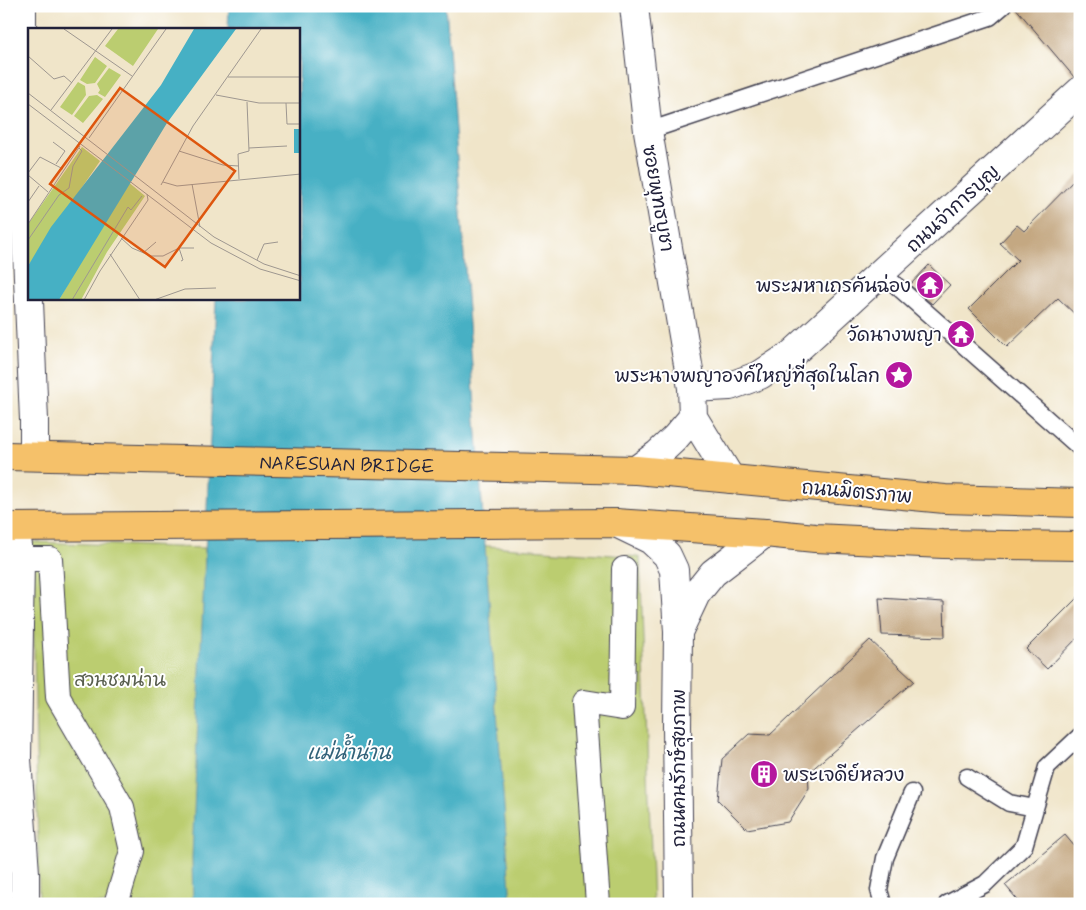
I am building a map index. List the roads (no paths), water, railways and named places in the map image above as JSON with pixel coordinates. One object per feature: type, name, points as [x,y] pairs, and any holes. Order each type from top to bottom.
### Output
[{"type":"main road","name":"NARESUAN BRIDGE","points":[[6,456],[636,470]]},
{"type":"main road","name":"ถนนมิตรภาพ","points":[[636,470],[946,499],[1080,503]]},
{"type":"main road","points":[[10,527],[634,529],[765,533],[815,538],[934,544],[1080,546]]},
{"type":"street","points":[[22,6],[22,135],[28,278]]},
{"type":"street","name":"ซอยพุทธบูชา","points":[[634,6],[648,130],[692,388],[693,417]]},
{"type":"street","name":"ถนนจ่าการบุญ","points":[[692,388],[730,386],[760,375],[792,354],[1080,91]]},
{"type":"street","points":[[29,300],[34,420],[46,456]]},
{"type":"street","points":[[636,470],[658,454],[693,417],[730,479]]},
{"type":"street","points":[[10,527],[20,559],[11,759],[25,873],[25,904]]},
{"type":"street","name":"ถนนคนรักษ์สุขภาพ","points":[[634,529],[667,554],[674,570],[678,632],[679,904]]},
{"type":"street","name":"ถนนคนรักษ์สุขภาพ","points":[[678,632],[696,594],[713,573],[765,533]]},
{"type":"street","points":[[20,559],[50,559],[58,697],[122,807],[132,851],[116,904]]},
{"type":"street","points":[[598,904],[584,702],[622,708],[624,569]]},
{"type":"lane","points":[[648,130],[990,17],[1003,6]]},
{"type":"lane","points":[[882,272],[1080,448]]},
{"type":"lane","points":[[947,904],[985,884],[1024,846],[1047,767],[1080,736]]},
{"type":"lane","points":[[967,777],[1009,803],[1035,808]]},
{"type":"lane","points":[[883,904],[879,890],[885,858],[912,793]]},
{"type":"water","name":"แม่น้ำน่าน","points":[[229,6],[446,6],[511,904],[193,904],[192,858],[216,300],[300,300],[300,28],[228,28]]},
{"type":"place","name":"พระมหาเถรคันฉ่อง","points":[[930,285]]},
{"type":"place","name":"วัดนางพญา","points":[[961,334]]},
{"type":"place","name":"พระนางพญาองค์ใหญ่ที่สุดในโลก","points":[[899,375]]},
{"type":"place","name":"พระเจดีย์หลวง","points":[[764,774]]},
{"type":"park label","name":"สวนชมน่าน","points":[[120,679]]}]
